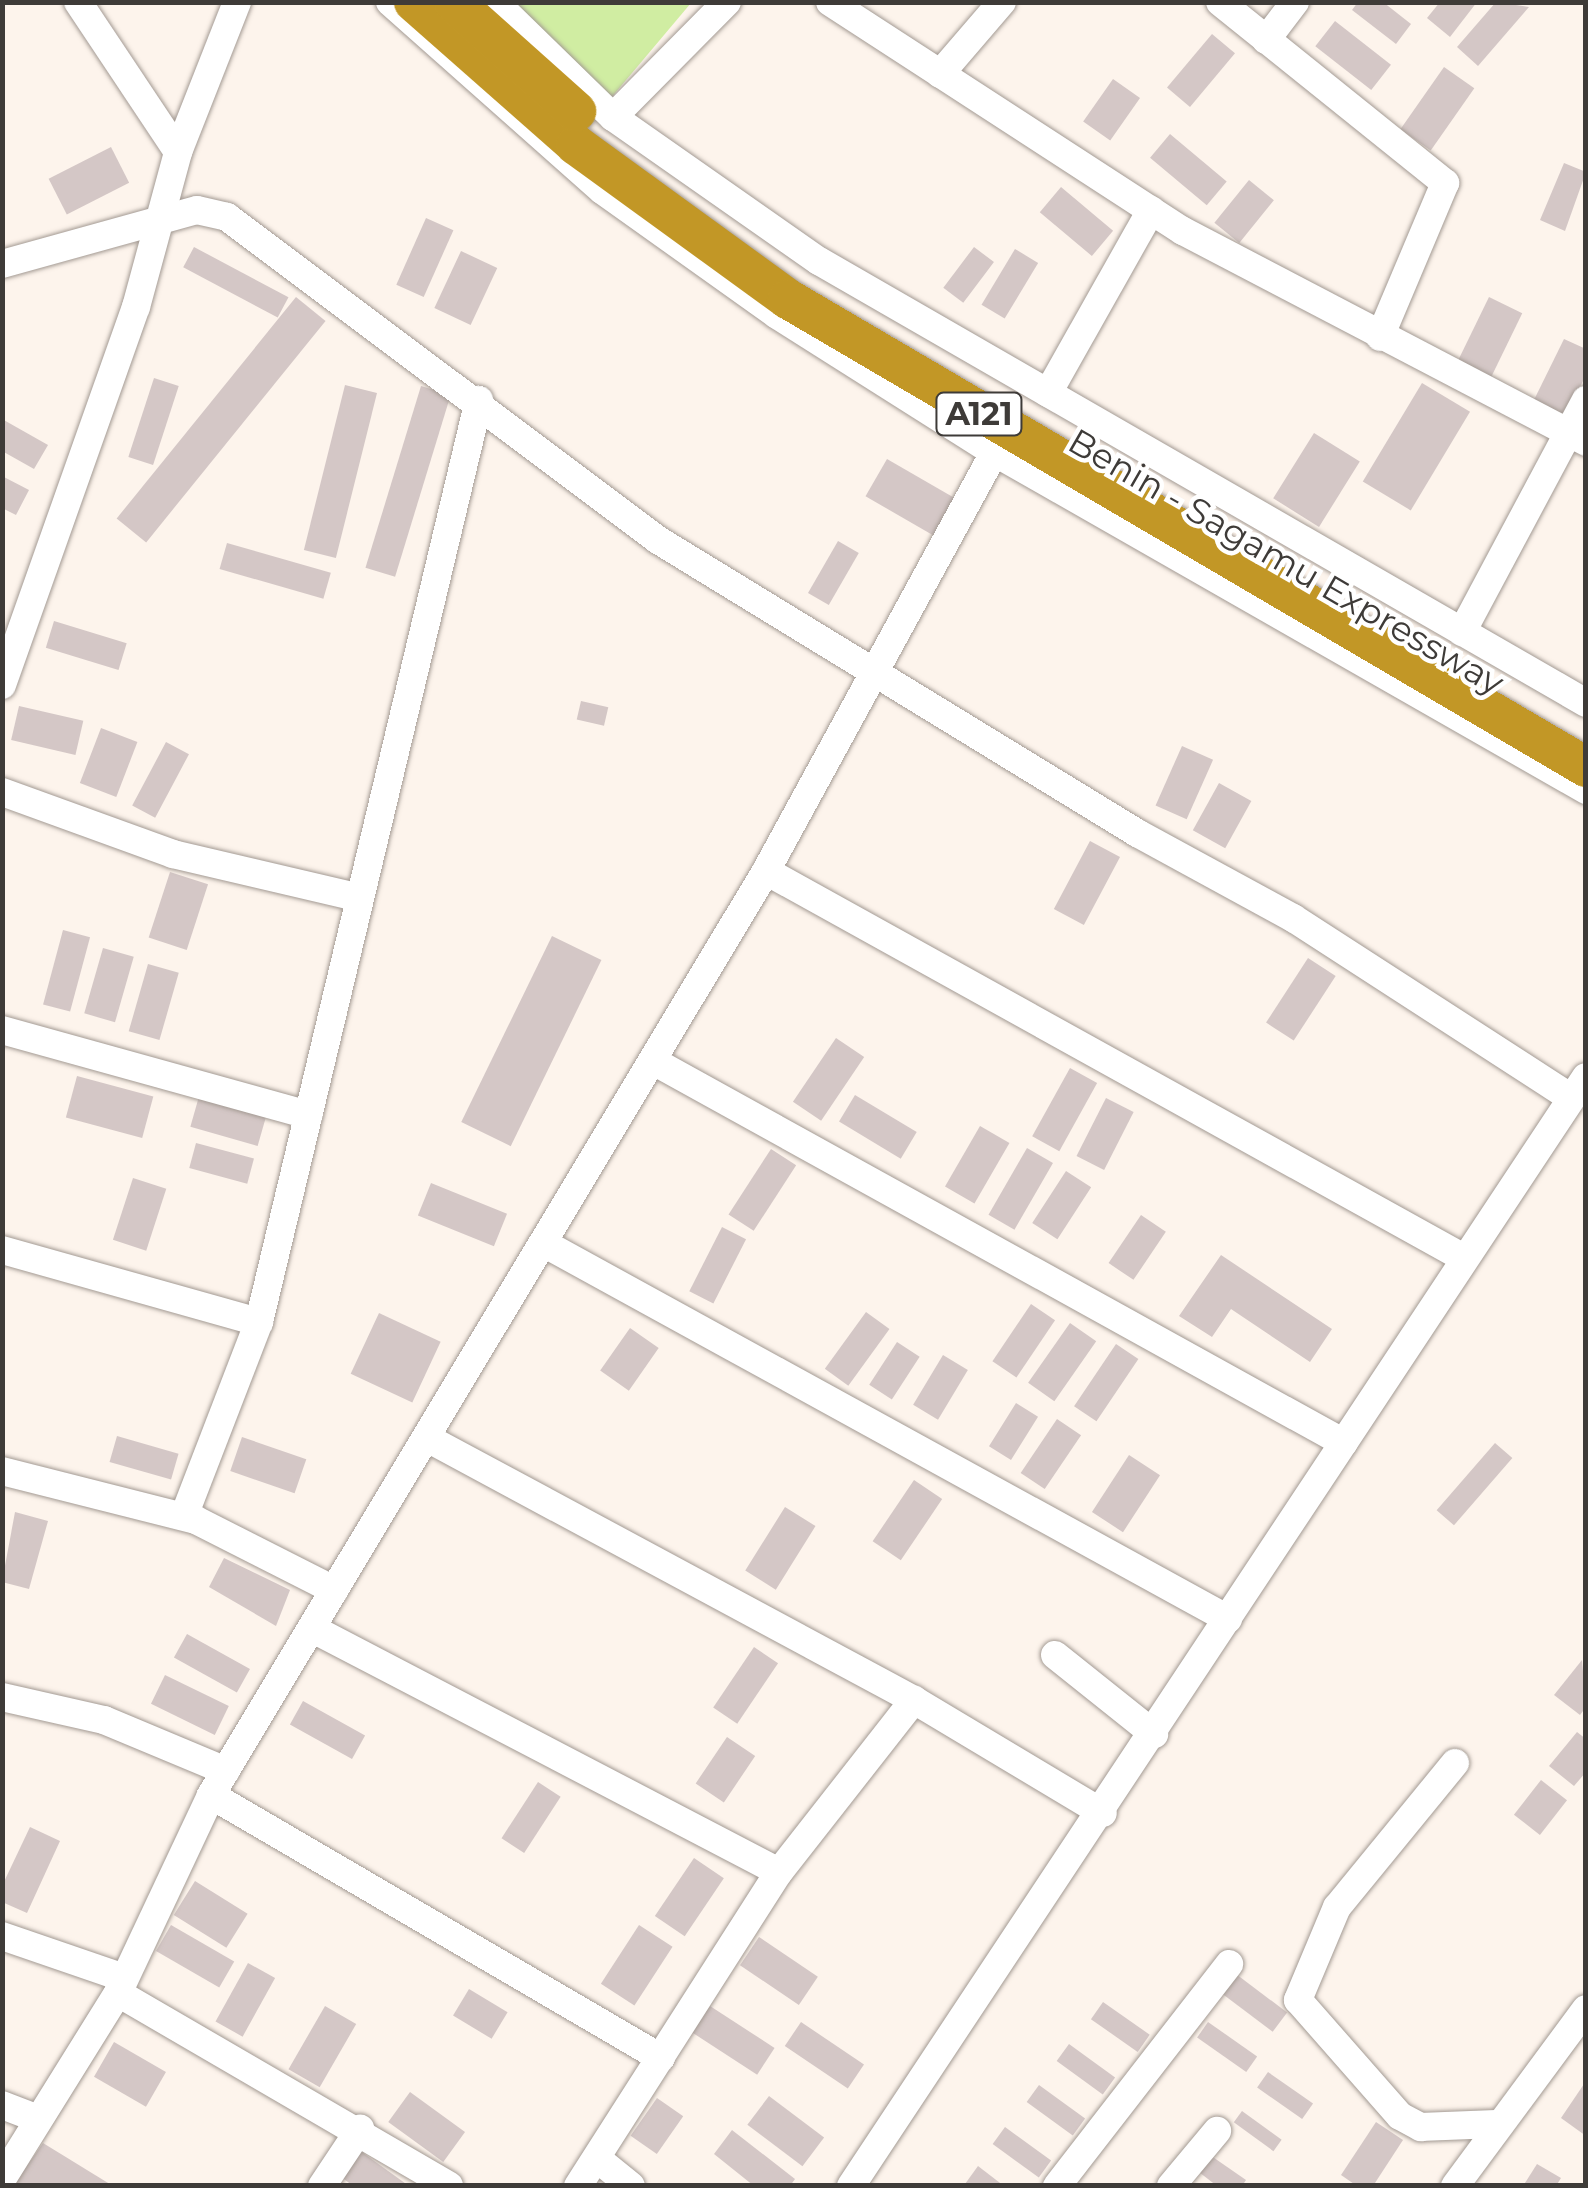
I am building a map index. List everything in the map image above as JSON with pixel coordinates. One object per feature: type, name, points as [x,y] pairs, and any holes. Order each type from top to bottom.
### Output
[{"type":"highway","name":"A121","points":[[414,2],[576,146],[835,314],[1000,441],[1586,767]]},
{"type":"highway","name":"Benin - Sagamu Expressway","points":[[454,2],[625,154],[835,314],[1586,735]]},
{"type":"street","points":[[78,2],[178,152]]},
{"type":"street","points":[[2,686],[12,631],[165,217],[178,152],[237,2]]},
{"type":"street","points":[[390,2],[480,90],[697,261],[1586,790]]},
{"type":"street","points":[[495,2],[613,117],[820,261],[1586,703]]},
{"type":"street","points":[[613,117],[727,2]]},
{"type":"street","points":[[830,2],[1151,210],[1576,440]]},
{"type":"street","points":[[940,74],[1002,2]]},
{"type":"street","points":[[1220,2],[1444,183],[1380,337]]},
{"type":"street","points":[[1266,40],[1296,2]]},
{"type":"street","points":[[2,264],[197,210],[227,217],[479,400],[658,540],[873,673],[1578,1088],[1102,1813],[851,2186]]},
{"type":"street","points":[[1048,393],[1151,210]]},
{"type":"street","points":[[184,1516],[259,1322],[356,896],[479,400]]},
{"type":"street","points":[[1462,632],[1576,440],[1586,400]]},
{"type":"street","points":[[2,2179],[120,1985],[218,1783],[547,1245],[766,872],[1000,441]]},
{"type":"street","points":[[2,792],[172,854],[356,896]]},
{"type":"street","points":[[766,872],[1464,1258]]},
{"type":"street","points":[[2,1030],[308,1115]]},
{"type":"street","points":[[654,1062],[1344,1443]]},
{"type":"street","points":[[547,1245],[1228,1619]]},
{"type":"street","points":[[2,1250],[259,1322]]},
{"type":"street","points":[[427,1438],[914,1700],[1102,1813]]},
{"type":"street","points":[[2,1470],[184,1516],[334,1590]]},
{"type":"street","points":[[315,1630],[779,1872]]},
{"type":"street","points":[[1055,1655],[1154,1734]]},
{"type":"street","points":[[2,1698],[104,1720],[218,1783],[661,2058]]},
{"type":"street","points":[[578,2186],[599,2160],[779,1872],[914,1700]]},
{"type":"street","points":[[1455,1763],[1337,1907],[1298,2000],[1400,2116],[1421,2127],[1495,2124]]},
{"type":"street","points":[[2,1936],[120,1985],[449,2186]]},
{"type":"street","points":[[1057,2186],[1230,1964]]},
{"type":"street","points":[[1455,2186],[1495,2124],[1586,2009]]},
{"type":"street","points":[[2,2105],[38,2119]]},
{"type":"street","points":[[322,2186],[360,2129]]},
{"type":"street","points":[[1171,2186],[1217,2131]]},
{"type":"street","points":[[599,2160],[631,2186]]},
{"type":"green space","points":[[475,3],[691,3],[600,111]]},
{"type":"building","points":[[1358,2],[1383,2],[1411,24],[1396,44],[1352,10]]},
{"type":"building","points":[[1440,2],[1477,2],[1450,37],[1427,18]]},
{"type":"building","points":[[1496,2],[1529,7],[1478,66],[1457,47]]},
{"type":"building","points":[[1335,21],[1391,65],[1371,90],[1315,46]]},
{"type":"building","points":[[1212,34],[1235,53],[1190,107],[1167,88]]},
{"type":"building","points":[[1444,67],[1474,88],[1431,150],[1400,129]]},
{"type":"building","points":[[1113,79],[1140,98],[1110,141],[1083,122]]},
{"type":"building","points":[[1170,134],[1227,182],[1207,205],[1150,158]]},
{"type":"building","points":[[111,147],[129,183],[67,214],[49,179]]},
{"type":"building","points":[[1564,163],[1586,172],[1565,231],[1540,220]]},
{"type":"building","points":[[1249,180],[1274,200],[1239,243],[1214,223]]},
{"type":"building","points":[[1061,187],[1113,231],[1092,256],[1040,212]]},
{"type":"building","points":[[426,218],[453,230],[424,297],[396,285]]},
{"type":"building","points":[[194,247],[288,297],[278,318],[183,267]]},
{"type":"building","points":[[974,247],[994,262],[963,303],[943,288]]},
{"type":"building","points":[[1015,249],[1038,263],[1005,319],[982,305]]},
{"type":"building","points":[[461,251],[497,268],[471,325],[434,308]]},
{"type":"building","points":[[296,297],[326,321],[146,542],[117,518]]},
{"type":"building","points":[[1489,297],[1522,313],[1489,381],[1456,364]]},
{"type":"building","points":[[1564,339],[1586,349],[1586,375],[1563,421],[1531,406]]},
{"type":"building","points":[[154,378],[179,386],[153,465],[128,457]]},
{"type":"building","points":[[1422,383],[1470,412],[1411,510],[1363,482]]},
{"type":"building","points":[[345,385],[377,393],[336,558],[304,550]]},
{"type":"building","points":[[421,386],[451,395],[395,577],[365,568]]},
{"type":"building","points":[[2,419],[48,445],[34,469],[2,451]]},
{"type":"building","points":[[1314,433],[1360,462],[1319,527],[1273,498]]},
{"type":"building","points":[[887,459],[955,498],[933,535],[866,496]]},
{"type":"building","points":[[2,476],[29,490],[16,515],[2,508]]},
{"type":"building","points":[[838,541],[859,553],[829,605],[808,593]]},
{"type":"building","points":[[227,543],[331,573],[323,599],[220,569]]},
{"type":"building","points":[[54,621],[127,643],[118,670],[46,648]]},
{"type":"building","points":[[581,701],[608,707],[604,726],[577,720]]},
{"type":"building","points":[[19,706],[83,721],[75,755],[11,740]]},
{"type":"building","points":[[101,728],[137,742],[116,797],[80,783]]},
{"type":"building","points":[[166,742],[189,754],[155,818],[132,806]]},
{"type":"building","points":[[1182,746],[1213,760],[1187,819],[1156,805]]},
{"type":"building","points":[[1219,783],[1251,801],[1225,848],[1193,830]]},
{"type":"building","points":[[1090,841],[1120,857],[1084,925],[1054,909]]},
{"type":"building","points":[[170,872],[208,884],[187,950],[149,938]]},
{"type":"building","points":[[63,930],[90,937],[70,1012],[43,1004]]},
{"type":"building","points":[[552,936],[601,960],[511,1146],[461,1122]]},
{"type":"building","points":[[103,948],[134,957],[115,1022],[84,1013]]},
{"type":"building","points":[[1308,958],[1336,976],[1294,1041],[1266,1023]]},
{"type":"building","points":[[148,964],[179,973],[159,1040],[129,1031]]},
{"type":"building","points":[[836,1038],[864,1057],[821,1121],[793,1102]]},
{"type":"building","points":[[1070,1068],[1097,1083],[1059,1151],[1032,1136]]},
{"type":"building","points":[[77,1076],[153,1096],[142,1138],[66,1118]]},
{"type":"building","points":[[200,1093],[267,1112],[258,1146],[190,1127]]},
{"type":"building","points":[[855,1095],[917,1132],[901,1159],[839,1122]]},
{"type":"building","points":[[1106,1098],[1134,1112],[1104,1170],[1076,1156]]},
{"type":"building","points":[[980,1126],[1009,1143],[974,1204],[945,1187]]},
{"type":"building","points":[[196,1143],[254,1159],[247,1184],[189,1168]]},
{"type":"building","points":[[1027,1148],[1053,1163],[1014,1230],[988,1215]]},
{"type":"building","points":[[771,1149],[796,1165],[754,1231],[729,1214]]},
{"type":"building","points":[[1066,1171],[1091,1187],[1057,1239],[1032,1223]]},
{"type":"building","points":[[133,1178],[166,1189],[146,1251],[113,1240]]},
{"type":"building","points":[[431,1183],[507,1214],[494,1246],[418,1215]]},
{"type":"building","points":[[1141,1215],[1166,1232],[1133,1280],[1109,1263]]},
{"type":"building","points":[[722,1227],[746,1239],[713,1303],[689,1291]]},
{"type":"building","points":[[1221,1255],[1332,1329],[1310,1362],[1231,1309],[1212,1337],[1179,1316]]},
{"type":"building","points":[[1031,1304],[1055,1320],[1016,1377],[992,1361]]},
{"type":"building","points":[[866,1312],[889,1329],[848,1386],[825,1369]]},
{"type":"building","points":[[379,1313],[441,1342],[412,1402],[351,1374]]},
{"type":"building","points":[[1070,1323],[1096,1341],[1054,1401],[1028,1383]]},
{"type":"building","points":[[630,1328],[659,1348],[629,1391],[600,1371]]},
{"type":"building","points":[[897,1342],[920,1357],[892,1399],[869,1385]]},
{"type":"building","points":[[1116,1344],[1138,1359],[1096,1421],[1074,1406]]},
{"type":"building","points":[[943,1355],[968,1370],[938,1420],[913,1405]]},
{"type":"building","points":[[1016,1403],[1038,1417],[1011,1460],[989,1446]]},
{"type":"building","points":[[1057,1419],[1081,1435],[1045,1489],[1021,1473]]},
{"type":"building","points":[[117,1436],[179,1454],[171,1480],[110,1462]]},
{"type":"building","points":[[242,1437],[306,1459],[295,1493],[230,1471]]},
{"type":"building","points":[[1495,1443],[1512,1458],[1454,1525],[1437,1510]]},
{"type":"building","points":[[1129,1455],[1160,1475],[1123,1532],[1092,1512]]},
{"type":"building","points":[[914,1480],[942,1499],[901,1560],[873,1541]]},
{"type":"building","points":[[785,1507],[816,1526],[776,1590],[745,1571]]},
{"type":"building","points":[[15,1512],[48,1521],[29,1589],[2,1582]]},
{"type":"building","points":[[224,1558],[290,1590],[276,1626],[209,1587]]},
{"type":"building","points":[[187,1634],[250,1669],[237,1693],[174,1658]]},
{"type":"building","points":[[754,1647],[778,1663],[737,1724],[713,1708]]},
{"type":"building","points":[[1582,1660],[1586,1707],[1580,1715],[1554,1695]]},
{"type":"building","points":[[165,1675],[229,1706],[215,1735],[151,1704]]},
{"type":"building","points":[[303,1701],[365,1735],[352,1759],[290,1725]]},
{"type":"building","points":[[1577,1732],[1586,1739],[1586,1772],[1574,1786],[1549,1766]]},
{"type":"building","points":[[727,1737],[755,1756],[724,1802],[696,1783]]},
{"type":"building","points":[[1541,1780],[1567,1800],[1540,1835],[1514,1815]]},
{"type":"building","points":[[538,1782],[561,1797],[524,1853],[502,1838]]},
{"type":"building","points":[[30,1827],[60,1841],[27,1913],[2,1902],[2,1886]]},
{"type":"building","points":[[694,1858],[724,1878],[685,1936],[655,1916]]},
{"type":"building","points":[[195,1881],[248,1914],[226,1948],[174,1915]]},
{"type":"building","points":[[171,1925],[234,1962],[219,1987],[156,1951]]},
{"type":"building","points":[[639,1925],[673,1947],[634,2005],[601,1984]]},
{"type":"building","points":[[759,1937],[818,1977],[799,2005],[740,1965]]},
{"type":"building","points":[[248,1963],[275,1978],[243,2037],[216,2022]]},
{"type":"building","points":[[1236,1974],[1287,2013],[1273,2032],[1222,1993]]},
{"type":"building","points":[[469,1989],[508,2012],[492,2039],[453,2016]]},
{"type":"building","points":[[1103,2002],[1150,2035],[1138,2052],[1091,2019]]},
{"type":"building","points":[[325,2006],[356,2024],[320,2087],[289,2069]]},
{"type":"building","points":[[710,2006],[775,2048],[757,2075],[693,2033]]},
{"type":"building","points":[[801,2022],[864,2064],[848,2089],[785,2046]]},
{"type":"building","points":[[1208,2022],[1257,2056],[1246,2072],[1197,2038]]},
{"type":"building","points":[[114,2042],[166,2072],[146,2107],[94,2077]]},
{"type":"building","points":[[1069,2044],[1115,2078],[1103,2094],[1057,2061]]},
{"type":"building","points":[[1268,2072],[1313,2104],[1302,2119],[1257,2088]]},
{"type":"building","points":[[1586,2081],[1586,2136],[1561,2118]]},
{"type":"building","points":[[1039,2085],[1085,2119],[1073,2135],[1027,2102]]},
{"type":"building","points":[[410,2092],[465,2132],[443,2162],[388,2122]]},
{"type":"building","points":[[769,2096],[824,2138],[802,2166],[747,2125]]},
{"type":"building","points":[[657,2098],[683,2116],[657,2154],[631,2136]]},
{"type":"building","points":[[1242,2111],[1282,2140],[1273,2151],[1234,2122]]},
{"type":"building","points":[[1376,2122],[1403,2140],[1373,2186],[1357,2186],[1341,2175]]},
{"type":"building","points":[[1005,2127],[1051,2161],[1039,2177],[993,2144]]},
{"type":"building","points":[[732,2130],[795,2179],[790,2186],[754,2186],[714,2154]]},
{"type":"building","points":[[43,2143],[113,2186],[15,2183]]},
{"type":"building","points":[[359,2150],[409,2186],[353,2186],[340,2176]]},
{"type":"building","points":[[1207,2153],[1246,2180],[1242,2186],[1217,2186],[1195,2169]]},
{"type":"building","points":[[1537,2164],[1561,2178],[1556,2186],[1523,2186]]},
{"type":"building","points":[[978,2166],[1004,2186],[965,2184]]}]
